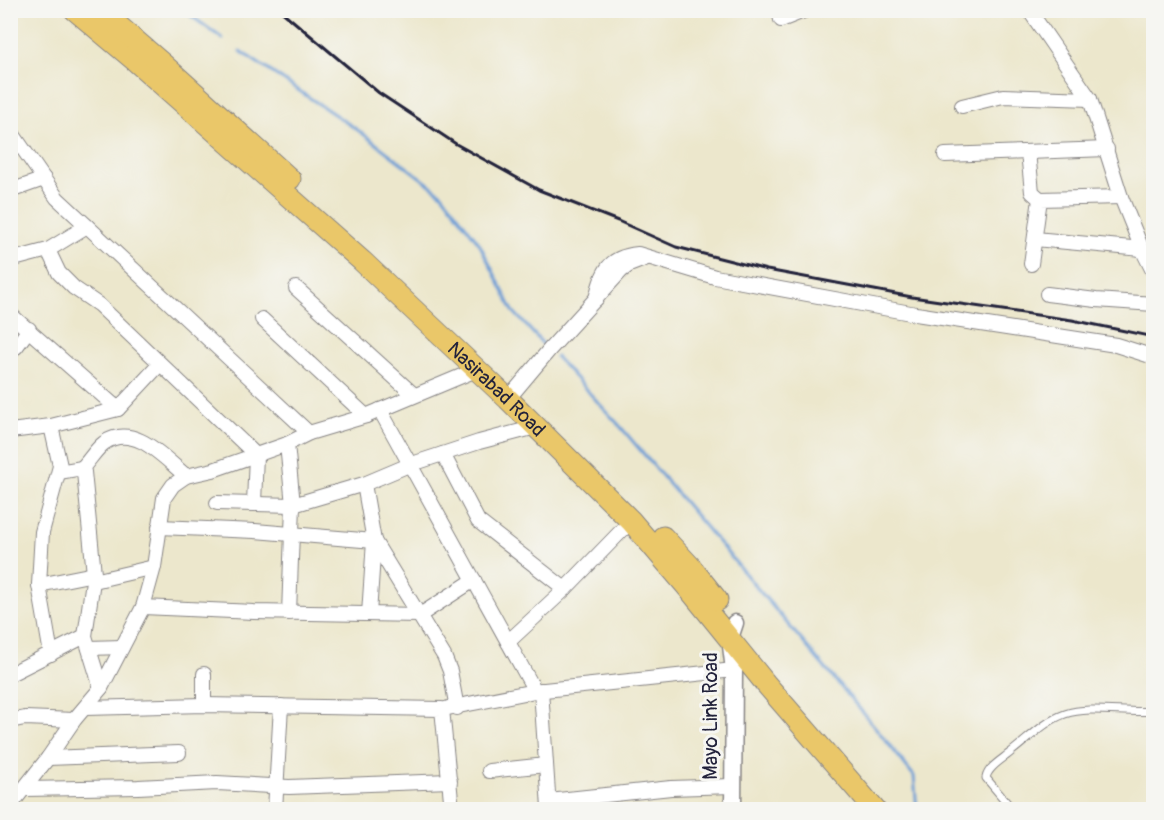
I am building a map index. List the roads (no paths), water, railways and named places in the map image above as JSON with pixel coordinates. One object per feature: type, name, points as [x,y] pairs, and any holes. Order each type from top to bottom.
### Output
[{"type":"highway","name":"Nasirabad Road","points":[[75,10],[362,261],[476,370],[512,396],[669,544],[690,566],[766,684],[875,810]]},
{"type":"highway","name":"Nasirabad Road","points":[[100,10],[173,73],[453,330],[512,396],[536,427],[631,522],[733,630],[888,810]]},
{"type":"street","points":[[779,10],[781,20],[806,10]]},
{"type":"street","points":[[1029,10],[1090,99],[1121,197],[1154,273]]},
{"type":"street","points":[[962,106],[1003,96],[1090,99]]},
{"type":"street","points":[[10,130],[57,198],[309,433]]},
{"type":"street","points":[[945,155],[1107,149]]},
{"type":"street","points":[[1028,152],[1032,192],[1040,199],[1121,197]]},
{"type":"street","points":[[10,191],[44,179]]},
{"type":"street","points":[[1031,264],[1040,199]]},
{"type":"street","points":[[10,260],[48,250],[87,226]]},
{"type":"street","points":[[1035,239],[1142,249]]},
{"type":"street","points":[[48,250],[59,273],[74,288],[99,305],[256,456],[254,503]]},
{"type":"street","points":[[512,396],[550,349],[596,299],[604,272],[618,259],[638,254],[715,277],[916,314],[1116,345],[1154,357]]},
{"type":"street","points":[[296,288],[414,395]]},
{"type":"street","points":[[1047,294],[1154,304]]},
{"type":"street","points":[[10,314],[118,409]]},
{"type":"street","points":[[262,320],[366,416]]},
{"type":"street","points":[[10,348],[16,347],[28,329]]},
{"type":"street","points":[[10,431],[51,426],[118,409],[160,364]]},
{"type":"street","points":[[10,806],[100,688],[143,607],[154,567],[164,498],[174,485],[186,476],[256,456],[309,433],[366,416],[476,370]]},
{"type":"street","points":[[380,410],[408,465],[508,642],[538,690],[549,805],[671,788],[732,786]]},
{"type":"street","points":[[51,426],[59,456],[59,472],[42,532],[39,585],[51,654]]},
{"type":"street","points":[[217,503],[293,505],[364,484],[408,465],[536,427]]},
{"type":"street","points":[[59,472],[82,468],[102,444],[124,436],[136,438],[145,443],[186,476]]},
{"type":"street","points":[[287,444],[293,505],[289,613]]},
{"type":"street","points":[[443,454],[478,521],[565,589]]},
{"type":"street","points":[[82,468],[94,578],[87,642],[100,688]]},
{"type":"street","points":[[364,484],[374,541],[369,614]]},
{"type":"street","points":[[508,642],[565,589],[631,522]]},
{"type":"street","points":[[159,527],[374,541]]},
{"type":"street","points":[[374,541],[420,615],[450,671],[457,708]]},
{"type":"street","points":[[39,585],[154,567]]},
{"type":"street","points":[[143,607],[420,615],[474,580]]},
{"type":"street","name":"Mayo Link Road","points":[[733,630],[733,810]]},
{"type":"street","points":[[10,674],[51,654],[87,642],[122,647]]},
{"type":"street","points":[[85,708],[281,705],[442,709],[457,708],[538,690],[734,670]]},
{"type":"street","points":[[204,674],[204,705]]},
{"type":"street","points":[[275,810],[281,705]]},
{"type":"street","points":[[442,709],[452,810]]},
{"type":"street","points":[[10,721],[25,718],[75,720]]},
{"type":"street","points":[[48,758],[179,753]]},
{"type":"street","points":[[489,771],[546,765]]},
{"type":"street","points":[[25,789],[218,783],[275,786],[450,781]]},
{"type":"lane","points":[[1014,810],[993,788],[986,778],[987,773],[1048,723],[1064,714],[1077,711],[1154,711]]},
{"type":"waterway","points":[[183,10],[223,39]]},
{"type":"waterway","points":[[240,51],[362,133],[442,194],[479,243],[513,311],[543,344]]},
{"type":"waterway","points":[[556,357],[619,425],[875,727],[914,776],[917,810]]},
{"type":"railway","points":[[280,10],[379,93],[456,144],[539,190],[676,247],[767,270],[912,297],[1072,320],[1154,337]]}]
